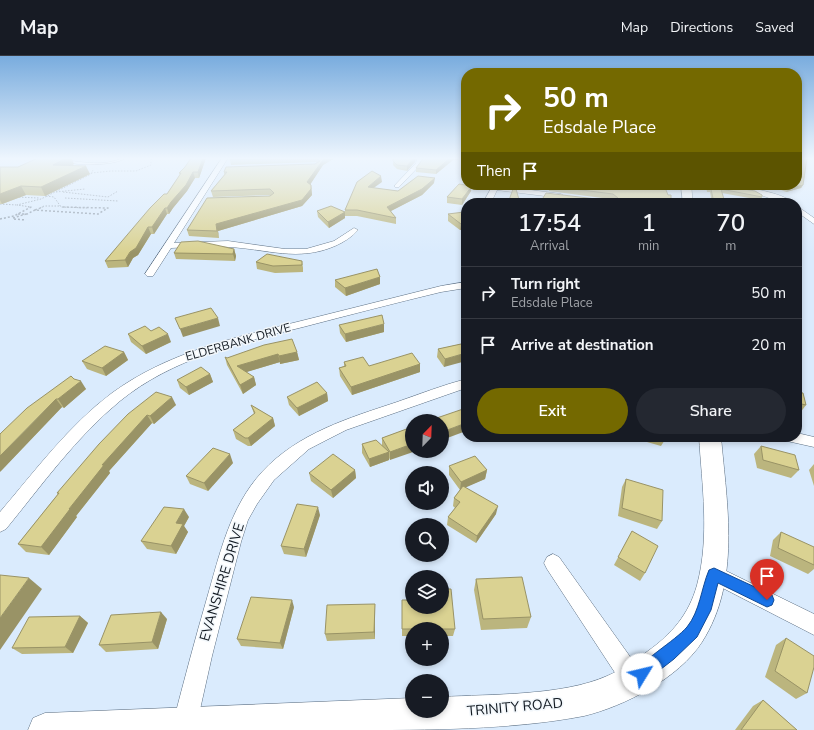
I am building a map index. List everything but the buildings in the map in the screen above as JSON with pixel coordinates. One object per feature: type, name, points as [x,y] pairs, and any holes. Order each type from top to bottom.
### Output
[{"type":"street","points":[[150,274],[209,189]]},
{"type":"street","points":[[521,190],[572,198]]},
{"type":"street","points":[[749,190],[776,198]]},
{"type":"street","points":[[802,212],[814,222]]},
{"type":"street","points":[[170,246],[227,244],[273,251],[303,251],[335,244],[347,237],[354,230]]},
{"type":"street","name":"ELDERBANK DRIVE","points":[[0,524],[61,452],[97,414],[130,386],[158,369],[193,353],[227,343],[441,289],[461,286]]},
{"type":"street","name":"EVANSHIRE DRIVE","points":[[185,724],[201,656],[232,542],[240,519],[251,499],[268,476],[304,445],[341,426],[461,386]]},
{"type":"street","points":[[802,439],[814,442]]},
{"type":"street","name":"TRINITY ROAD","points":[[45,730],[185,724],[394,723],[540,707],[578,701],[607,693],[633,680],[650,669],[692,632],[704,610],[716,561],[716,525],[710,442]]},
{"type":"street","points":[[553,563],[633,680]]},
{"type":"street","points":[[714,574],[814,625]]},
{"type":"path","points":[[18,205],[42,198],[60,189]]},
{"type":"path","points":[[63,192],[72,189]]},
{"type":"path","points":[[102,200],[118,191]]},
{"type":"path","points":[[55,192],[108,197]]},
{"type":"path","points":[[74,194],[64,198],[118,201]]},
{"type":"path","points":[[46,196],[54,197],[61,206]]},
{"type":"path","points":[[11,197],[42,198]]},
{"type":"path","points":[[0,204],[31,207],[14,216],[0,219]]},
{"type":"path","points":[[13,218],[27,214],[35,210],[44,206],[108,208],[98,214],[35,210]]},
{"type":"path","points":[[18,214],[27,214]]},
{"type":"path","points":[[13,218],[26,220]]},
{"type":"route","points":[[642,674],[669,654],[692,632],[704,610],[714,574],[767,600]]}]
